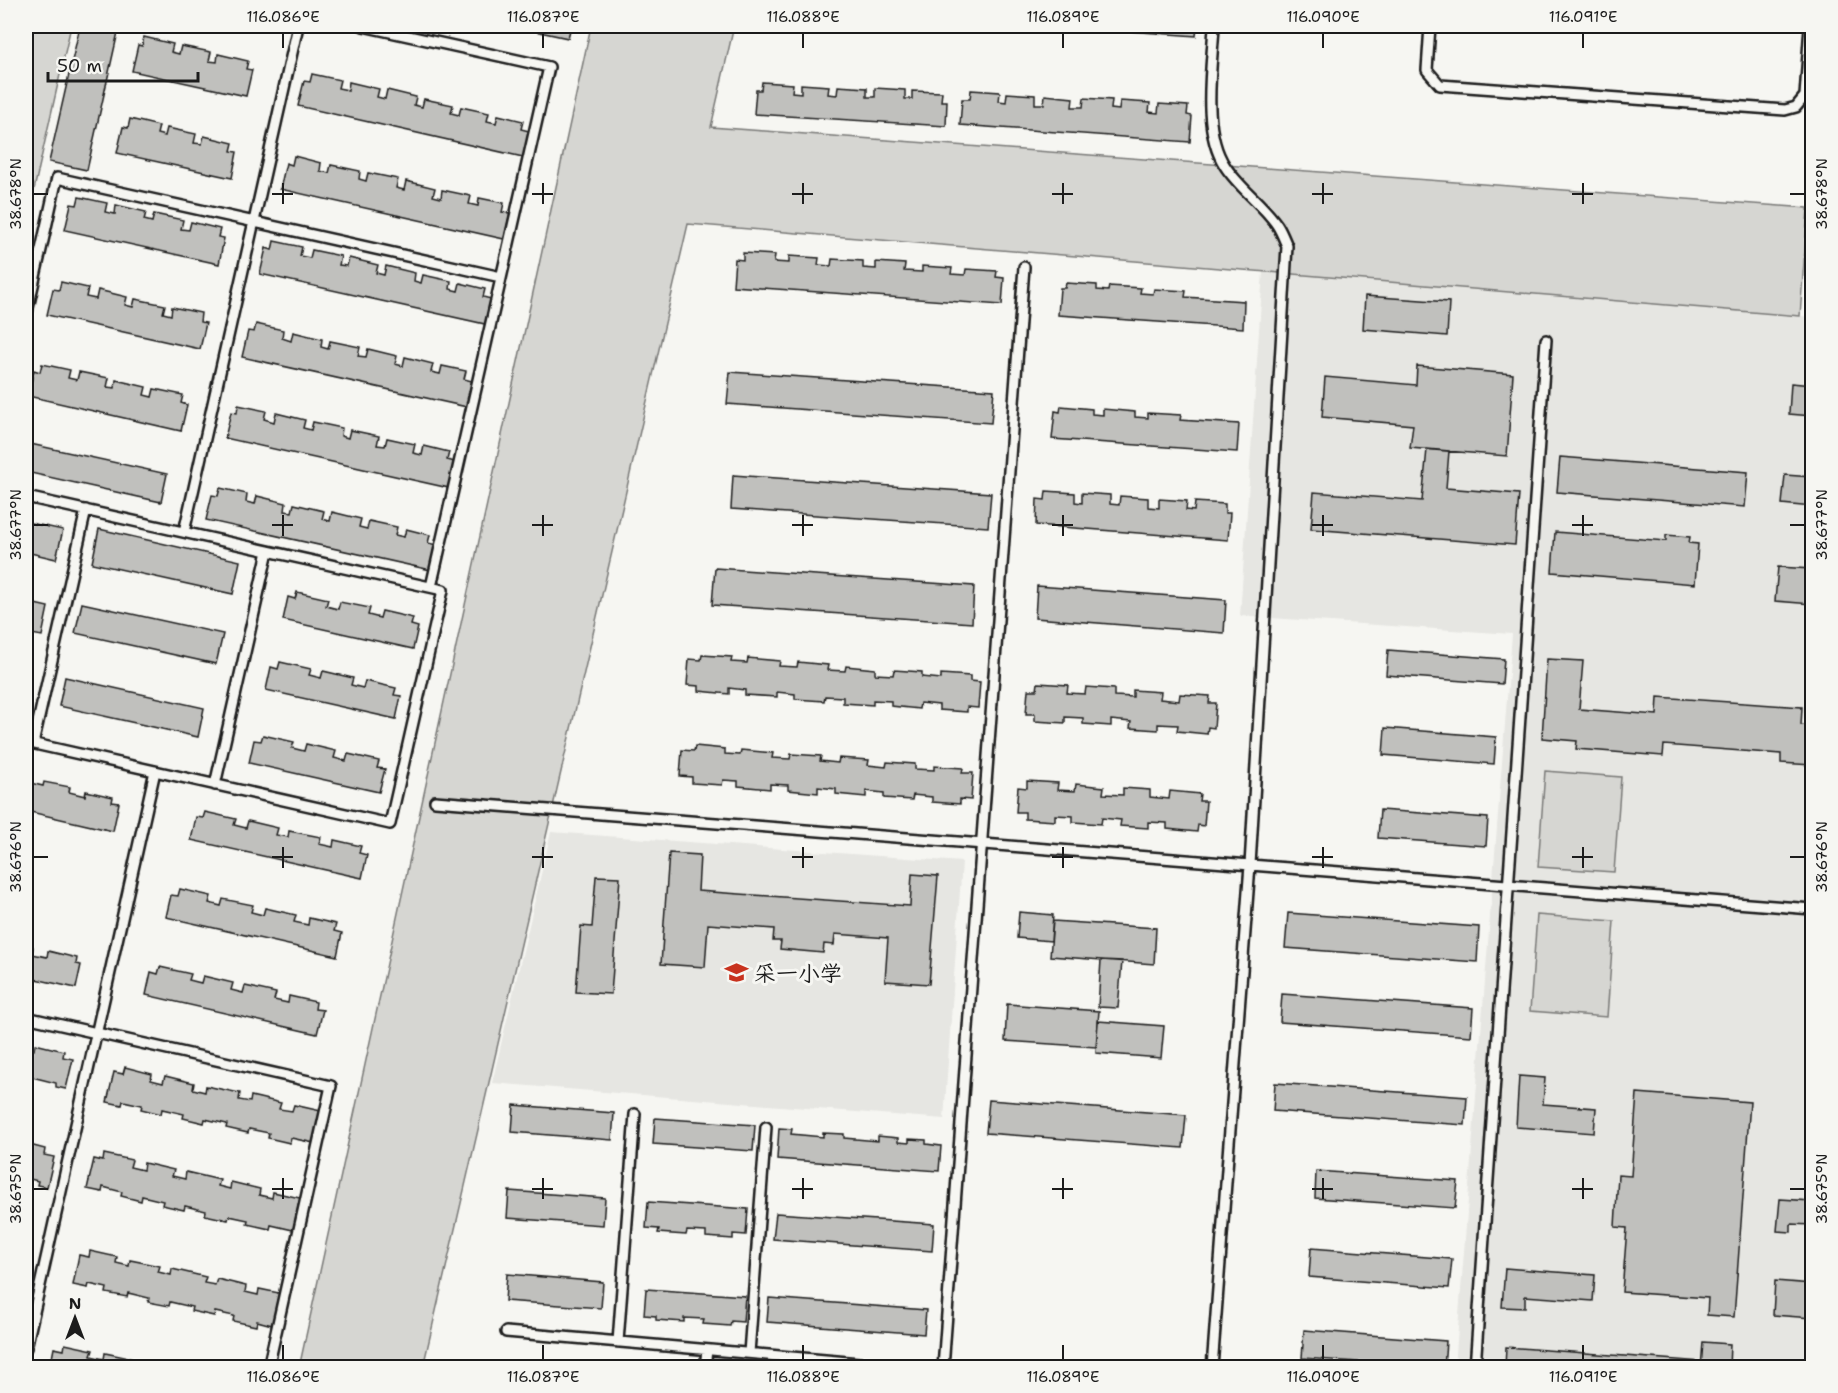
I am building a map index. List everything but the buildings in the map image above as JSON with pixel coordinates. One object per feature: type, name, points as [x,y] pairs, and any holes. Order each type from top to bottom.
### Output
[{"type":"lane","points":[[184,532],[298,26]]},
{"type":"lane","points":[[363,26],[549,67],[431,587]]},
{"type":"lane","points":[[1212,1368],[1250,865],[1287,246],[1277,225],[1252,200],[1224,165],[1215,141],[1209,106],[1214,26]]},
{"type":"lane","points":[[1430,26],[1427,70],[1440,85],[1785,110],[1796,107],[1805,96],[1810,26]]},
{"type":"lane","points":[[26,317],[57,178],[501,277]]},
{"type":"lane","points":[[944,1368],[984,844],[1024,267]]},
{"type":"lane","points":[[1475,1368],[1546,340]]},
{"type":"lane","points":[[26,496],[443,590],[390,824],[29,743],[86,510]]},
{"type":"lane","points":[[215,785],[267,551]]},
{"type":"lane","points":[[26,1348],[155,771]]},
{"type":"lane","points":[[435,801],[1812,909]]},
{"type":"lane","points":[[26,1017],[332,1086],[268,1368]]},
{"type":"lane","points":[[618,1342],[635,1114]]},
{"type":"lane","points":[[748,1353],[766,1127]]},
{"type":"lane","points":[[506,1332],[916,1368]]},
{"type":"lane","points":[[705,1368],[707,1350]]},
{"type":"shaded area","points":[[26,26],[71,26],[26,225]]},
{"type":"shaded area","points":[[591,26],[734,26],[711,127],[1808,208],[1800,316],[688,224],[423,1367],[299,1368]]},
{"type":"shaded area","points":[[1263,271],[1812,317],[1812,1367],[1455,1367],[1512,634],[1240,616]]},
{"type":"shaded area","points":[[1545,771],[1621,777],[1614,872],[1538,867]]},
{"type":"shaded area","name":"采一小学","points":[[551,832],[962,862],[944,1119],[492,1083]]},
{"type":"shaded area","points":[[1537,915],[1614,921],[1607,1017],[1530,1011]]},
{"type":"place","name":"采一小学","points":[[736,973]]}]
